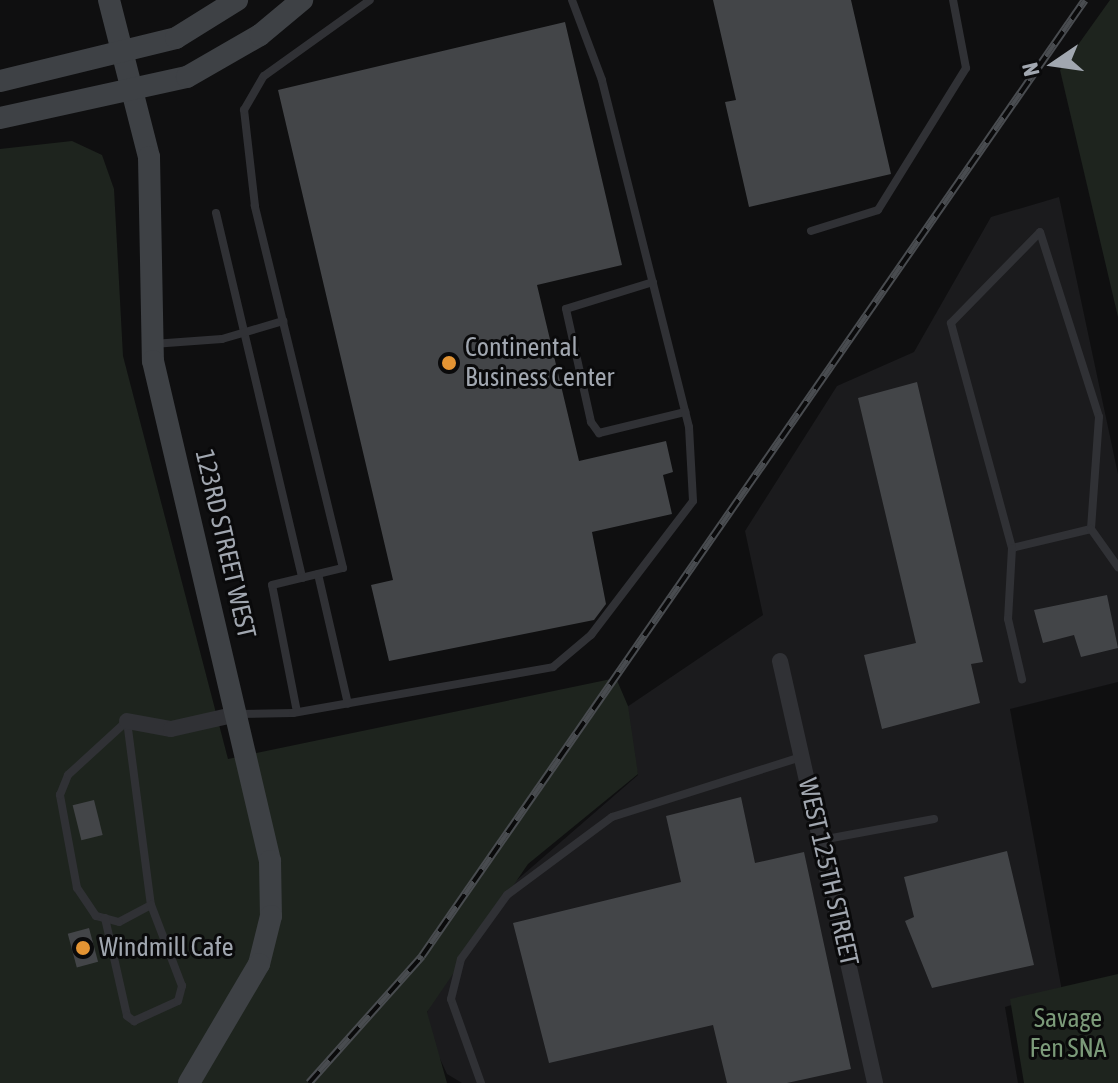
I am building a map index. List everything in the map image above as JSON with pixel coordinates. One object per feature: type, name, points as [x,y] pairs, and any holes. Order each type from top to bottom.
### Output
[{"type":"street","name":"123RD STREET WEST","points":[[109,0],[149,157],[153,344],[270,861],[271,916],[259,964],[189,1083]]},
{"type":"street","points":[[0,81],[176,38],[237,0]]},
{"type":"street","points":[[0,118],[187,77],[260,35],[302,0]]},
{"type":"street","name":"WEST 125TH STREET","points":[[780,661],[875,1083]]},
{"type":"street","points":[[127,721],[171,729],[237,714]]},
{"type":"lane","points":[[297,712],[272,585],[343,568],[255,206],[244,110],[264,76],[370,0]]},
{"type":"lane","points":[[237,714],[297,712],[553,667],[591,635],[693,501],[685,412],[602,80],[572,0]]},
{"type":"lane","points":[[811,231],[878,210],[966,68],[953,0]]},
{"type":"lane","points":[[216,213],[302,578]]},
{"type":"lane","points":[[1022,679],[1008,619],[1012,548],[951,323],[1040,232],[1099,417],[1091,529],[1118,567]]},
{"type":"lane","points":[[653,282],[566,309],[591,422],[599,433],[685,412]]},
{"type":"lane","points":[[153,344],[244,332],[283,321]]},
{"type":"lane","points":[[1012,548],[1091,529]]},
{"type":"lane","points":[[318,574],[348,704]]},
{"type":"lane","points":[[127,721],[151,905],[182,986],[178,1001],[134,1021],[127,1016],[105,918],[77,888],[60,795],[68,775],[127,721]]},
{"type":"lane","points":[[481,1083],[451,999],[461,959],[507,895],[612,817],[802,757]]},
{"type":"lane","points":[[821,840],[934,819]]},
{"type":"lane","points":[[105,918],[135,919],[151,905]]},
{"type":"shaded area","points":[[1059,197],[1118,474],[1118,682],[1010,709],[1062,991],[1005,1007],[1018,1083],[462,1083],[447,1074],[423,1022],[464,926],[638,775],[624,709],[763,615],[745,531],[837,386],[914,352],[991,217]]},
{"type":"green space","points":[[1110,0],[1118,0],[1118,317],[1060,70]]},
{"type":"green space","points":[[72,141],[102,155],[114,189],[123,356],[228,759],[616,678],[628,706],[638,774],[528,864],[427,1012],[447,1083],[0,1083],[0,149]]},
{"type":"green space","name":"Savage Fen SNA","points":[[1118,974],[1118,1083],[1024,1083],[1010,999]]},
{"type":"building","points":[[713,0],[851,0],[891,174],[749,207],[725,102],[736,100]]},
{"type":"building","name":"Continental Business Center","points":[[565,22],[622,265],[537,285],[579,461],[666,441],[673,472],[663,475],[672,514],[592,532],[606,604],[594,620],[389,661],[371,585],[393,580],[278,90]]},
{"type":"building","points":[[917,382],[983,662],[971,664],[980,703],[882,729],[864,655],[916,643],[858,398]]},
{"type":"building","points":[[1107,595],[1118,648],[1081,657],[1074,635],[1043,643],[1034,610]]},
{"type":"building","points":[[741,797],[755,863],[804,852],[851,1069],[787,1083],[727,1083],[713,1025],[549,1063],[513,923],[681,882],[666,816]]},
{"type":"building","points":[[94,800],[103,835],[81,840],[73,805]]},
{"type":"building","points":[[1007,851],[1034,965],[932,988],[905,921],[914,917],[904,877]]},
{"type":"building","name":"Windmill Cafe","points":[[89,928],[98,962],[77,968],[68,934]]},
{"type":"railway","points":[[309,1083],[422,956],[1085,0]]},
{"type":"place","name":"Continental Business Center","points":[[449,363]]},
{"type":"place","name":"Windmill Cafe","points":[[83,948]]}]
